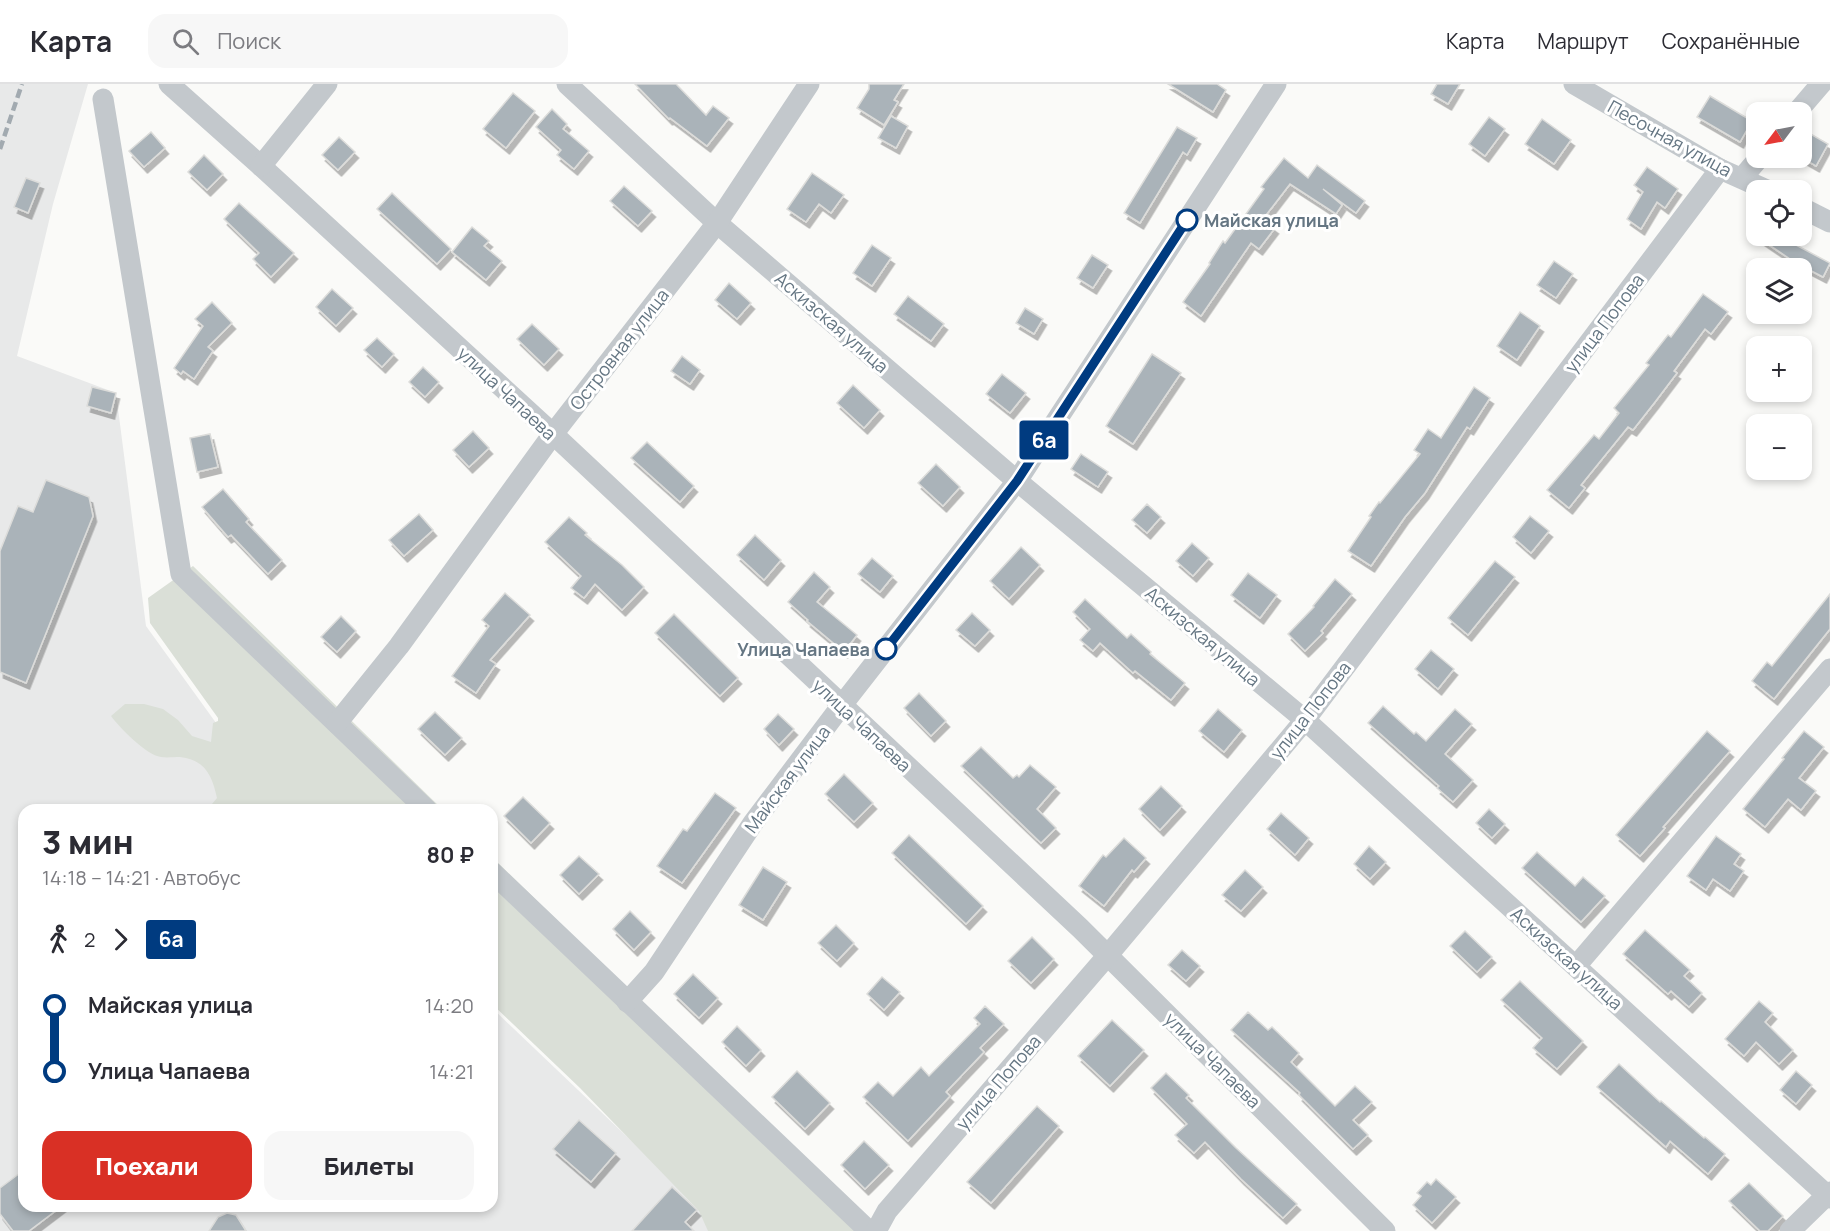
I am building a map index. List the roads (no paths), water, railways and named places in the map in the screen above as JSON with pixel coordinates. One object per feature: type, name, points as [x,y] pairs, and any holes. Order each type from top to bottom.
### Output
[{"type":"street","name":"улица Чапаева","points":[[169,84],[553,434],[1108,955],[1385,1231]]},
{"type":"street","points":[[261,166],[327,84]]},
{"type":"street","name":"Аскизская улица","points":[[567,84],[717,223],[1017,481],[1305,720],[1829,1195]]},
{"type":"street","name":"Островная улица","points":[[337,723],[399,646],[553,434],[717,223],[809,84]]},
{"type":"street","name":"Майская улица","points":[[627,1002],[654,972],[753,823],[1017,481],[1276,84]]},
{"type":"street","name":"Песочная улица","points":[[1574,84],[1720,169],[1746,180]]},
{"type":"street","points":[[1806,102],[1821,84]]},
{"type":"street","points":[[103,99],[181,574],[421,804]]},
{"type":"street","points":[[1742,178],[1750,168]]},
{"type":"street","name":"улица Попова","points":[[876,1231],[887,1211],[1108,955],[1305,720],[1720,169]]},
{"type":"street","points":[[1812,213],[1830,222]]},
{"type":"street","points":[[1576,966],[1830,669]]},
{"type":"street","points":[[498,878],[869,1231]]},
{"type":"street","points":[[1791,1231],[1829,1195]]},
{"type":"railway","points":[[0,149],[22,84]]},
{"type":"place","name":"Майская улица","points":[[1187,220]]},
{"type":"place","name":"Улица Чапаева","points":[[886,649]]}]
